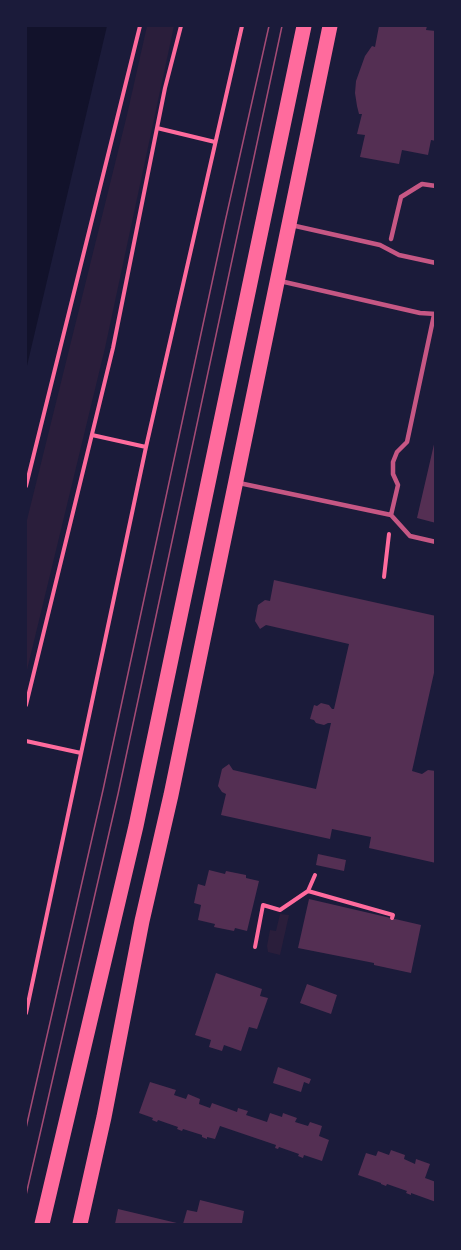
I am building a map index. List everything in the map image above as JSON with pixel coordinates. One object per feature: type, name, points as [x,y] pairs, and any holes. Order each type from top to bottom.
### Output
[{"type":"main road","points":[[42,1224],[136,826],[304,26]]},
{"type":"main road","points":[[80,1224],[104,1117],[142,921],[237,482],[330,26]]},
{"type":"lane","points":[[391,239],[401,197],[422,184],[435,186]]},
{"type":"lane","points":[[288,224],[380,245],[399,255],[435,263]]},
{"type":"lane","points":[[277,280],[420,314],[435,315],[406,442],[397,452],[393,462],[393,474],[398,484],[391,515]]},
{"type":"lane","points":[[237,482],[391,515],[410,536],[435,542]]},
{"type":"path","points":[[26,486],[140,26]]},
{"type":"path","points":[[26,705],[113,348],[165,88],[181,26]]},
{"type":"path","points":[[26,1013],[146,447],[242,26]]},
{"type":"path","points":[[157,128],[215,142]]},
{"type":"path","points":[[91,435],[146,447]]},
{"type":"path","points":[[384,577],[391,515]]},
{"type":"path","points":[[26,741],[81,753]]},
{"type":"path","points":[[255,947],[263,905],[280,910],[308,891],[315,875]]},
{"type":"path","points":[[308,891],[393,915],[392,918]]},
{"type":"path","points":[[345,908],[346,902]]},
{"type":"shaded area","points":[[26,26],[107,26],[26,370]]},
{"type":"shaded area","points":[[147,26],[174,26],[105,348],[26,674],[26,524]]},
{"type":"shaded area","points":[[280,914],[289,915],[280,955],[268,952],[267,946],[270,930],[276,931]]},
{"type":"building","points":[[379,26],[427,26],[426,30],[436,31],[436,141],[431,140],[428,155],[402,150],[399,164],[360,157],[365,135],[357,134],[362,114],[359,114],[357,106],[356,81],[365,56],[372,46],[375,47]]},
{"type":"building","points":[[436,440],[436,523],[417,518]]},
{"type":"building","points":[[274,580],[436,616],[436,664],[412,771],[422,774],[428,770],[436,771],[436,863],[369,848],[371,837],[332,829],[330,839],[221,815],[226,794],[218,786],[222,769],[229,764],[233,770],[316,789],[331,723],[324,725],[310,719],[314,705],[321,703],[334,709],[349,644],[266,625],[260,629],[255,621],[258,605],[265,600],[270,601]]},
{"type":"building","points":[[318,854],[346,860],[344,871],[316,865]]},
{"type":"building","points":[[209,870],[225,874],[226,871],[246,875],[246,878],[259,881],[247,931],[214,927],[215,924],[198,920],[201,905],[194,903],[198,884],[205,886]]},
{"type":"building","points":[[309,899],[421,925],[411,973],[298,948]]},
{"type":"building","points":[[216,973],[262,989],[260,996],[268,998],[257,1029],[249,1027],[241,1051],[224,1045],[222,1051],[209,1047],[211,1040],[195,1035]]},
{"type":"building","points":[[307,984],[337,995],[331,1014],[300,1003]]},
{"type":"building","points":[[278,1067],[311,1079],[309,1084],[304,1082],[301,1092],[273,1083]]},
{"type":"building","points":[[150,1082],[176,1090],[174,1095],[186,1099],[188,1094],[200,1099],[199,1104],[210,1108],[212,1103],[237,1112],[238,1108],[248,1111],[246,1115],[267,1122],[270,1113],[282,1117],[283,1113],[297,1118],[295,1122],[308,1126],[310,1122],[322,1126],[319,1136],[329,1140],[322,1161],[304,1155],[303,1158],[298,1156],[299,1154],[279,1147],[275,1148],[276,1145],[220,1126],[215,1139],[207,1137],[207,1139],[202,1135],[183,1129],[182,1131],[177,1129],[178,1127],[152,1120],[153,1118],[139,1113]]},
{"type":"building","points":[[391,1150],[405,1155],[404,1159],[415,1164],[416,1159],[430,1164],[425,1178],[436,1182],[436,1202],[358,1175],[366,1153],[376,1156],[378,1151],[389,1155]]},
{"type":"building","points":[[200,1200],[244,1211],[242,1223],[246,1224],[183,1224],[187,1210],[197,1212]]},
{"type":"building","points":[[118,1209],[181,1224],[115,1224]]},
{"type":"tram line","points":[[26,1128],[103,790],[269,26]]},
{"type":"tram line","points":[[26,1195],[118,794],[282,26]]}]
